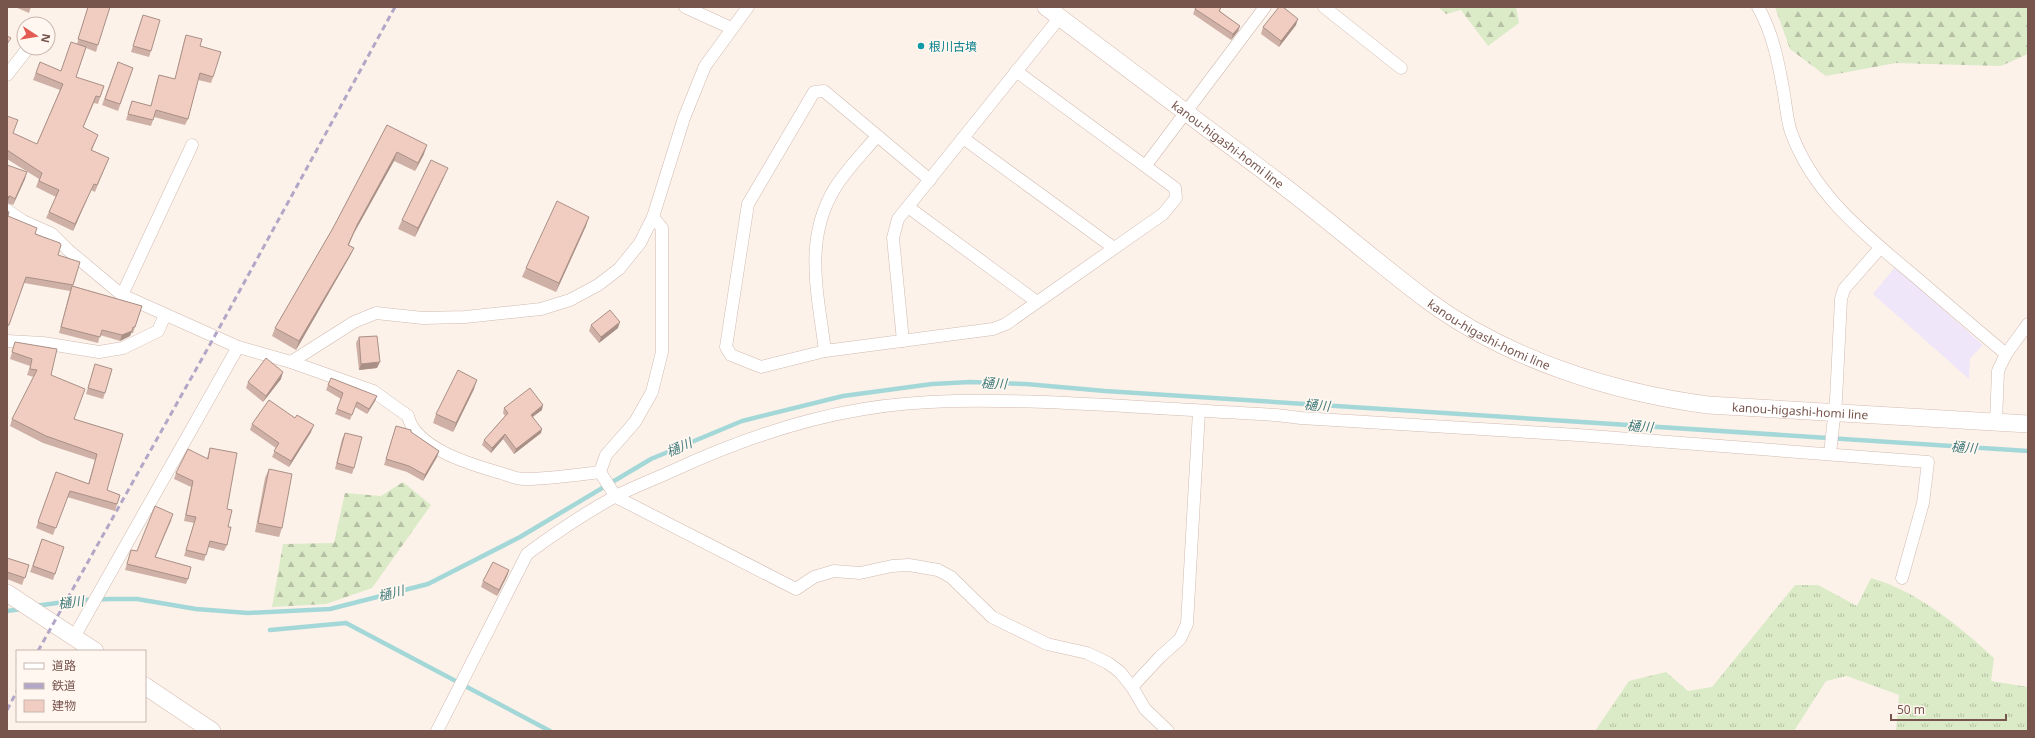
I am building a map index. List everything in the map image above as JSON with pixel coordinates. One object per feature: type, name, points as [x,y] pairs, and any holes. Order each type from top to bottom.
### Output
[{"type":"main road","name":"kanou-higashi-homi line","points":[[1053,12],[1322,215],[1428,300],[1483,334],[1537,360],[1598,382],[1635,392],[1678,401],[1708,405],[1834,417],[2028,424]]},
{"type":"main road","points":[[10,595],[94,650]]},
{"type":"main road","points":[[146,687],[205,729]]},
{"type":"street","points":[[685,7],[731,28]]},
{"type":"street","points":[[291,362],[354,322],[376,314],[423,318],[466,317],[541,309],[570,300],[598,285],[619,269],[640,243],[653,217],[684,118],[705,66],[731,28],[748,7]]},
{"type":"street","points":[[1146,165],[1185,111],[1265,7]]},
{"type":"street","points":[[1324,7],[1401,68]]},
{"type":"street","points":[[1758,7],[1766,23],[1781,75],[1791,131],[1802,157],[1815,179],[1832,202],[1880,248],[2006,354]]},
{"type":"street","points":[[903,340],[893,238],[898,219],[1016,71],[1053,12]]},
{"type":"street","points":[[7,75],[22,56]]},
{"type":"street","points":[[930,180],[824,91],[814,92],[748,204],[726,347],[731,355],[761,367],[825,351],[993,329],[1006,324],[1163,214],[1176,198],[1175,188],[1146,165],[1016,71]]},
{"type":"street","points":[[825,351],[816,277],[815,246],[819,223],[824,206],[836,186],[877,136]]},
{"type":"street","points":[[963,138],[1114,248]]},
{"type":"street","points":[[122,295],[192,144]]},
{"type":"street","points":[[908,207],[1037,302]]},
{"type":"street","points":[[7,210],[22,221],[52,234],[68,250],[122,295],[238,347],[291,362],[373,390],[408,416],[409,422],[427,442],[458,460],[522,479],[601,474]]},
{"type":"street","points":[[653,217],[662,228],[662,352],[652,392],[635,422],[606,455],[601,474],[615,495],[796,589],[814,577],[834,571],[860,573],[892,566],[910,565],[938,570],[951,577],[992,617],[1047,644],[1088,653],[1108,663],[1120,672],[1132,687],[1145,710],[1168,731]]},
{"type":"street","points":[[1830,453],[1834,417],[1841,299],[1844,289],[1880,248]]},
{"type":"street","points":[[7,341],[43,343],[99,352],[123,348],[158,331],[165,315]]},
{"type":"street","points":[[1996,422],[1998,371],[2006,354],[2028,324]]},
{"type":"street","points":[[74,636],[86,612],[103,585],[238,347]]},
{"type":"street","points":[[437,731],[527,554],[548,538],[615,495],[743,440],[806,422],[864,409],[927,403],[991,400],[1098,404],[1578,434],[1928,462],[1923,503],[1902,578]]},
{"type":"street","points":[[1132,687],[1160,657],[1180,639],[1188,624],[1199,411]]},
{"type":"shaded area","points":[[1895,267],[1983,345],[1970,358],[1969,379],[1873,294]]},
{"type":"green space","points":[[1438,7],[1516,7],[1519,23],[1488,46],[1461,10],[1446,14]]},
{"type":"green space","points":[[1775,7],[2028,7],[2028,54],[2001,66],[1896,63],[1826,76],[1790,49]]},
{"type":"green space","points":[[403,482],[431,505],[372,588],[326,604],[272,607],[283,544],[334,543],[345,493],[381,496]]},
{"type":"green space","points":[[1871,578],[1905,591],[1937,611],[1994,658],[1991,681],[2028,687],[2028,731],[1896,731],[1899,695],[1847,676],[1826,681],[1794,731],[1595,731],[1629,681],[1666,672],[1688,691],[1712,687],[1795,585],[1818,585],[1857,606]]},
{"type":"building","points":[[88,7],[110,7],[98,45],[78,39]]},
{"type":"building","points":[[1196,7],[1221,7],[1219,11],[1240,26],[1233,34],[1195,9]]},
{"type":"building","points":[[1279,7],[1283,7],[1298,19],[1281,41],[1263,27]]},
{"type":"building","points":[[143,15],[160,20],[151,51],[133,46]]},
{"type":"building","points":[[186,35],[202,39],[200,46],[221,52],[213,77],[200,73],[188,119],[156,110],[153,120],[128,114],[132,101],[151,106],[159,75],[175,79]]},
{"type":"building","points":[[7,36],[11,38],[7,44]]},
{"type":"building","points":[[71,42],[86,47],[76,77],[104,86],[100,97],[96,96],[83,127],[98,135],[91,150],[109,158],[97,185],[94,184],[75,224],[49,212],[59,190],[39,181],[42,173],[7,150],[7,116],[18,120],[13,133],[37,144],[63,84],[36,73],[40,62],[61,71]]},
{"type":"building","points":[[118,62],[133,68],[120,104],[105,99]]},
{"type":"building","points":[[387,125],[427,145],[418,163],[397,152],[357,225],[348,245],[354,248],[299,341],[275,328],[333,228]]},
{"type":"building","points":[[431,160],[448,168],[418,228],[402,220]]},
{"type":"building","points":[[7,165],[27,172],[15,199],[10,196],[7,197]]},
{"type":"building","points":[[557,201],[589,217],[559,283],[526,268]]},
{"type":"building","points":[[7,211],[9,212],[8,216],[37,228],[35,234],[60,243],[61,245],[58,255],[80,262],[73,285],[26,277],[9,325],[7,324]]},
{"type":"building","points":[[72,286],[142,306],[135,327],[133,327],[132,331],[122,335],[102,330],[100,337],[61,327]]},
{"type":"building","points":[[610,310],[620,322],[601,337],[591,325]]},
{"type":"building","points":[[377,336],[380,362],[361,364],[359,337]]},
{"type":"building","points":[[15,342],[57,349],[51,375],[85,389],[74,419],[123,434],[107,490],[120,495],[117,504],[70,491],[56,528],[38,522],[56,472],[89,484],[97,454],[46,436],[12,419],[37,370],[30,369],[32,359],[12,352]]},
{"type":"building","points":[[266,358],[283,372],[266,396],[248,382]]},
{"type":"building","points":[[95,364],[112,369],[105,393],[88,388]]},
{"type":"building","points":[[458,370],[477,380],[456,423],[436,414]]},
{"type":"building","points":[[331,378],[377,396],[369,409],[357,402],[352,415],[337,409],[343,393],[328,385]]},
{"type":"building","points":[[530,388],[543,405],[531,415],[542,429],[516,449],[505,434],[492,448],[484,440],[508,413],[504,408]]},
{"type":"building","points":[[269,400],[295,418],[297,415],[314,425],[291,461],[274,451],[279,443],[252,424]]},
{"type":"building","points":[[396,426],[411,430],[411,432],[439,451],[425,475],[409,466],[386,459]]},
{"type":"building","points":[[345,433],[362,437],[354,468],[337,463]]},
{"type":"building","points":[[210,448],[237,453],[227,509],[232,510],[228,527],[231,527],[227,545],[210,541],[206,555],[186,550],[196,517],[186,515],[193,481],[176,473],[188,449],[208,459]]},
{"type":"building","points":[[269,469],[292,474],[282,528],[258,523]]},
{"type":"building","points":[[155,506],[173,514],[155,557],[191,567],[188,579],[127,564],[131,550],[137,551]]},
{"type":"building","points":[[42,539],[64,547],[55,574],[33,566]]},
{"type":"building","points":[[7,558],[29,565],[25,578],[7,572]]},
{"type":"building","points":[[493,562],[509,570],[499,590],[483,581]]},
{"type":"waterway","name":"樋川","points":[[35,606],[79,600],[137,599],[196,609],[248,613],[330,609],[428,584],[520,537],[651,459],[742,421],[843,396],[932,384],[970,382],[1026,384],[1105,391],[2028,451]]},
{"type":"waterway","name":"樋川","points":[[7,611],[22,609]]},
{"type":"waterway","points":[[270,630],[346,623],[550,731]]},
{"type":"railway","points":[[39,650],[222,323],[395,7]]},
{"type":"railway","points":[[7,710],[16,693]]},
{"type":"place","name":"根川古墳","points":[[921,46]]}]
